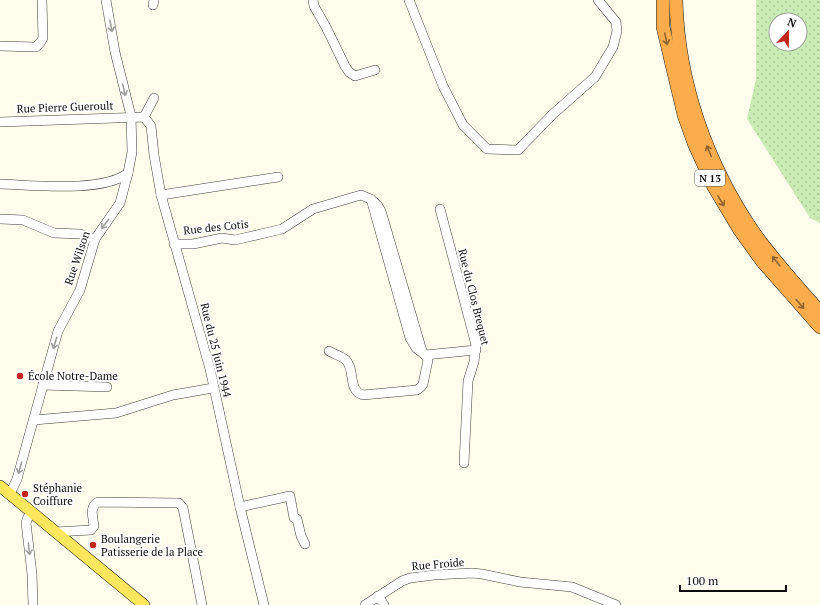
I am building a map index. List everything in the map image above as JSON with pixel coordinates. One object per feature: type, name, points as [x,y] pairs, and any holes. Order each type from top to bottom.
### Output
[{"type":"highway","name":"N 13","points":[[663,0],[663,27],[677,87],[694,143],[711,181],[739,230],[762,261],[820,327]]},
{"type":"highway","name":"N 13","points":[[676,0],[676,21],[687,82],[694,110],[716,167],[734,201],[754,232],[778,264],[820,312]]},
{"type":"main road","points":[[0,486],[144,605]]},
{"type":"street","points":[[0,46],[36,47],[40,43],[43,38],[42,0]]},
{"type":"street","name":"Rue Wilson","points":[[10,494],[17,479],[58,331],[80,290],[94,239],[117,208],[124,191],[128,173],[132,152],[131,116],[106,0]]},
{"type":"street","points":[[313,0],[314,6],[349,72],[355,76],[375,70]]},
{"type":"street","points":[[409,0],[443,86],[463,125],[487,149],[518,150],[553,114],[595,77],[613,47],[617,31],[616,22],[598,0]]},
{"type":"street","points":[[131,116],[144,117],[154,98]]},
{"type":"street","name":"Rue Pierre Gueroult","points":[[0,122],[131,116]]},
{"type":"street","name":"Rue du 25 Juin 1944","points":[[144,117],[151,126],[161,195],[210,369],[240,507],[264,605]]},
{"type":"street","points":[[0,184],[72,186],[98,184],[112,181],[128,173]]},
{"type":"street","points":[[161,195],[278,177]]},
{"type":"street","points":[[112,181],[120,183],[123,186],[124,191]]},
{"type":"street","name":"Rue des Cotis","points":[[174,244],[193,244],[222,238],[235,240],[262,234],[282,229],[313,209],[361,196],[371,199],[410,338],[416,348],[424,353]]},
{"type":"street","name":"Rue du Clos Brequet","points":[[440,209],[476,350],[468,381],[464,463]]},
{"type":"street","points":[[0,219],[23,220],[54,234],[80,234],[94,239]]},
{"type":"street","points":[[328,352],[346,360],[352,371],[354,388],[356,392],[363,395],[417,390],[421,387],[425,378],[428,360],[424,353],[476,350]]},
{"type":"street","points":[[43,385],[107,387]]},
{"type":"street","points":[[34,420],[116,414],[173,395],[213,388]]},
{"type":"street","points":[[240,507],[290,496],[294,518],[297,519],[301,536],[305,544]]},
{"type":"street","points":[[55,532],[91,530],[94,526],[92,510],[94,504],[98,502],[178,504],[183,508],[202,605]]},
{"type":"street","points":[[32,512],[26,522],[32,574],[33,605]]},
{"type":"street","name":"Rue Froide","points":[[365,605],[402,581],[422,576],[482,574],[520,582],[572,587],[616,605]]},
{"type":"street","points":[[378,596],[384,605]]},
{"type":"green space","points":[[756,0],[820,0],[820,223],[810,218],[747,119],[756,79]]},
{"type":"place","name":"École Notre-Dame","points":[[20,376]]},
{"type":"place","name":"Stéphanie Coiffure","points":[[25,494]]},
{"type":"place","name":"Boulangerie Patisserie de la Place","points":[[93,545]]}]
